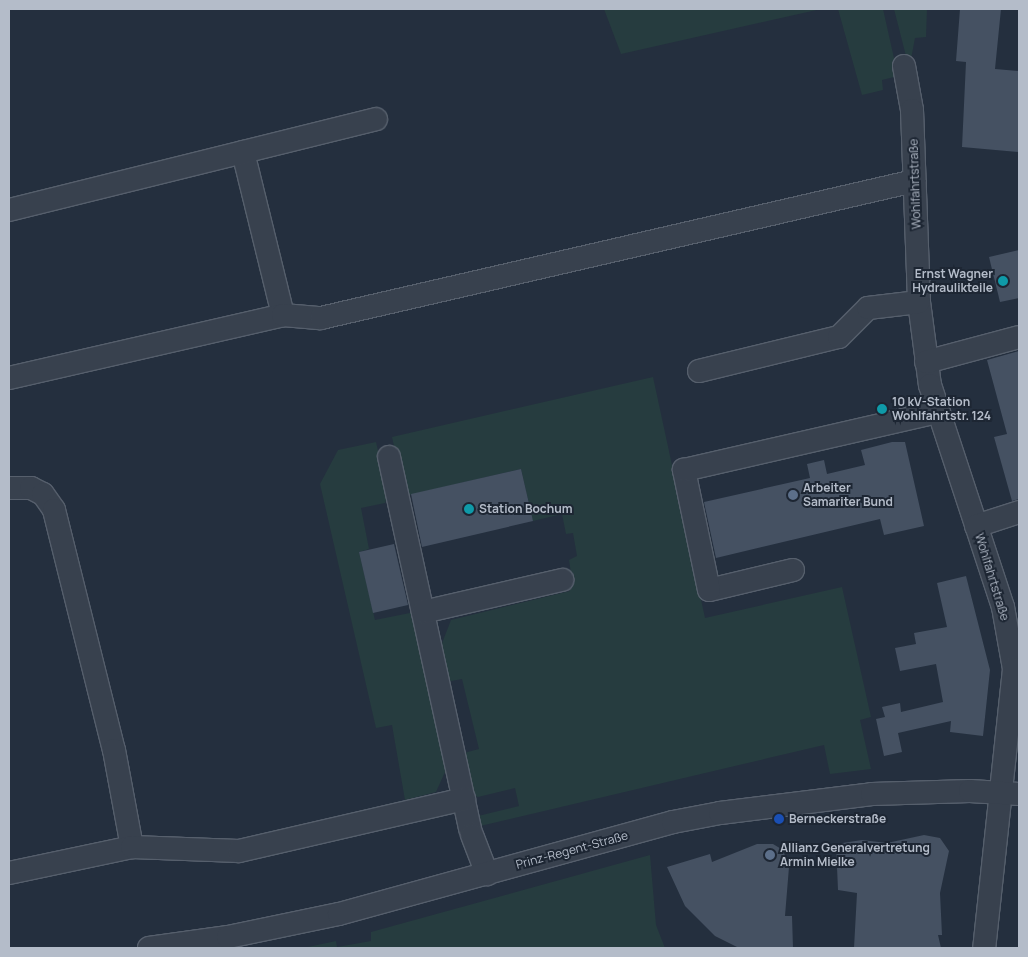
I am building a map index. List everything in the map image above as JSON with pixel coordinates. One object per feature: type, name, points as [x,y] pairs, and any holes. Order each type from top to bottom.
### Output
[{"type":"street","name":"Wohlfahrtstraße","points":[[904,66],[910,83],[919,302],[926,362],[937,412],[1003,607],[1014,669],[1010,794],[984,948]]},
{"type":"street","points":[[9,210],[376,120]]},
{"type":"street","points":[[243,152],[283,315]]},
{"type":"street","points":[[9,378],[283,315],[321,318],[914,181]]},
{"type":"street","points":[[699,371],[839,337],[868,308],[919,302]]},
{"type":"street","points":[[926,362],[1019,337]]},
{"type":"street","points":[[792,570],[710,590],[684,470],[937,412]]},
{"type":"street","points":[[389,457],[471,832],[487,874]]},
{"type":"street","points":[[9,488],[31,488],[44,494],[54,510],[114,750],[132,847]]},
{"type":"street","points":[[976,526],[1019,512]]},
{"type":"street","points":[[423,612],[562,580]]},
{"type":"street","name":"Prinz-Regent-Straße","points":[[149,948],[228,937],[339,914],[720,813],[872,794],[1010,794]]},
{"type":"street","points":[[9,873],[132,847],[239,851],[464,799]]},
{"type":"green space","points":[[604,9],[821,9],[621,54]]},
{"type":"green space","points":[[838,9],[883,9],[898,76],[882,80],[883,90],[862,95]]},
{"type":"green space","points":[[894,9],[927,9],[926,37],[915,38],[911,59],[907,60]]},
{"type":"green space","points":[[653,377],[705,618],[842,587],[871,717],[860,720],[871,769],[830,774],[824,745],[480,826],[478,816],[519,806],[515,788],[478,797],[473,795],[464,753],[479,749],[462,679],[446,682],[439,651],[451,620],[570,591],[567,575],[571,573],[569,560],[577,556],[573,533],[566,534],[562,514],[533,521],[521,469],[405,496],[392,437]]},
{"type":"green space","points":[[376,442],[388,495],[385,503],[361,508],[369,549],[359,552],[375,620],[415,612],[449,763],[436,792],[405,800],[392,725],[376,728],[320,484],[338,450]]},
{"type":"green space","points":[[650,855],[656,925],[665,948],[303,948],[336,941],[337,947],[371,941],[371,932]]},
{"type":"building","points":[[960,9],[1001,9],[995,69],[1019,71],[1019,152],[962,147],[966,62],[956,61]]},
{"type":"building","name":"Ernst Wagner Hydraulikteile","points":[[1019,250],[1019,298],[1000,302],[989,257]]},
{"type":"building","points":[[1019,351],[1019,499],[1012,501],[994,437],[1007,434],[987,360]]},
{"type":"building","name":"Arbeiter Samariter Bund","points":[[892,442],[905,442],[924,526],[884,535],[880,519],[716,558],[704,502],[810,478],[807,464],[824,460],[827,474],[865,465],[861,450]]},
{"type":"building","name":"Station Bochum","points":[[521,469],[533,521],[422,547],[411,494]]},
{"type":"building","points":[[394,544],[408,605],[373,613],[359,552]]},
{"type":"building","points":[[966,576],[990,670],[983,736],[950,732],[951,721],[898,733],[902,752],[884,756],[876,719],[885,717],[882,707],[900,703],[901,712],[943,702],[936,664],[900,671],[895,648],[916,644],[914,633],[947,627],[937,583]]},
{"type":"building","points":[[924,835],[940,838],[949,851],[940,893],[942,935],[938,935],[941,948],[854,948],[857,893],[838,890],[836,844],[862,840],[887,843]]},
{"type":"building","points":[[757,844],[773,844],[783,850],[789,867],[785,916],[792,916],[793,948],[739,948],[715,936],[685,906],[667,867],[710,854],[712,862]]},
{"type":"place","name":"Ernst Wagner Hydraulikteile","points":[[1003,281]]},
{"type":"place","name":"10 kV-Station Wohlfahrtstr. 124","points":[[882,409]]},
{"type":"place","name":"Arbeiter Samariter Bund","points":[[793,495]]},
{"type":"place","name":"Station Bochum","points":[[469,509]]},
{"type":"place","name":"Berneckerstraße","points":[[779,819]]},
{"type":"place","name":"Allianz Generalvertretung Armin Mielke","points":[[770,855]]}]
